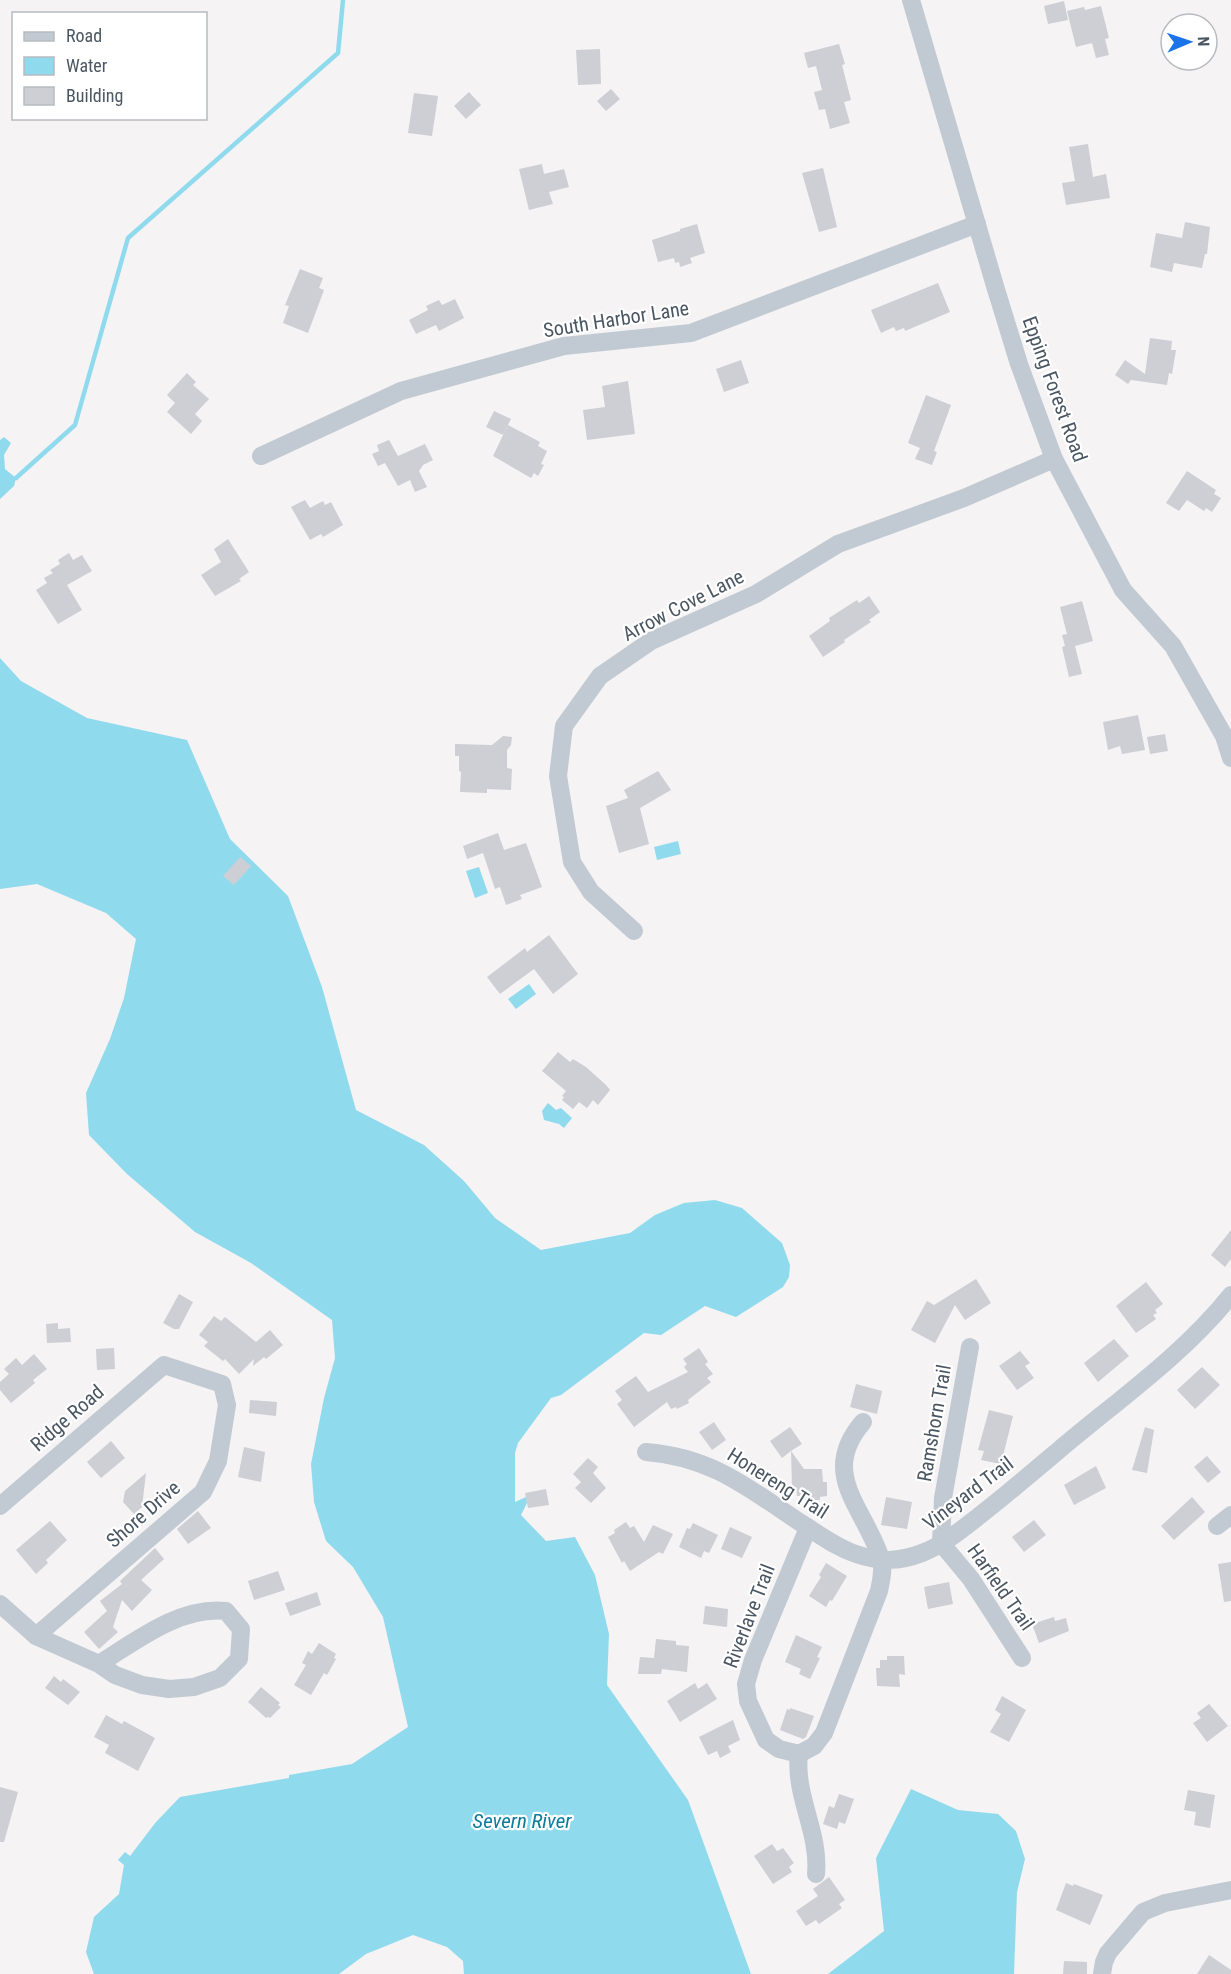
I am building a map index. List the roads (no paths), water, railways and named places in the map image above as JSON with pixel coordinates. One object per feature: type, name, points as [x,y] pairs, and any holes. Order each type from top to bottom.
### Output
[{"type":"street","name":"Epping Forest Road","points":[[911,0],[1019,364],[1054,459],[1123,590],[1173,646],[1224,736],[1231,758]]},
{"type":"street","name":"South Harbor Lane","points":[[261,456],[401,391],[564,346],[691,333],[977,224]]},
{"type":"street","name":"Arrow Cove Lane","points":[[634,931],[591,892],[572,862],[558,776],[564,726],[600,676],[651,641],[756,594],[838,544],[964,498],[1054,459]]},
{"type":"street","name":"Vineyard Trail","points":[[882,1561],[924,1553],[958,1532],[1161,1367],[1217,1312],[1231,1295]]},
{"type":"street","name":"Ramshorn Trail","points":[[941,1543],[943,1498],[970,1347]]},
{"type":"street","name":"Ridge Road","points":[[0,1506],[164,1365]]},
{"type":"street","name":"Shore Drive","points":[[36,1636],[203,1492],[218,1461],[227,1405],[222,1384],[164,1365]]},
{"type":"street","points":[[816,1874],[816,1848],[798,1778],[798,1754],[814,1746],[824,1732],[879,1591],[882,1576],[882,1561],[849,1491],[844,1470],[843,1460],[847,1445],[863,1422]]},
{"type":"street","name":"Honereng Trail","points":[[646,1452],[682,1456],[719,1470],[846,1550],[882,1561]]},
{"type":"street","name":"Riverlave Trail","points":[[798,1754],[779,1749],[766,1740],[748,1701],[746,1684],[757,1650],[808,1528]]},
{"type":"street","name":"Harfield Trail","points":[[941,1543],[971,1579],[1022,1658]]},
{"type":"street","points":[[0,1604],[36,1636],[99,1664],[115,1675],[142,1684],[169,1689],[194,1687],[219,1678],[238,1659],[241,1629],[226,1611],[210,1610],[162,1626],[99,1664]]},
{"type":"street","points":[[1102,1974],[1108,1953],[1143,1912],[1165,1903],[1231,1890]]},
{"type":"water","points":[[4,437],[11,443],[4,455],[5,469],[16,478],[14,486],[0,499],[0,440]]},
{"type":"water","name":"Severn River","points":[[0,658],[21,681],[87,718],[187,740],[230,839],[288,896],[322,987],[356,1110],[424,1145],[464,1181],[495,1218],[541,1250],[630,1233],[655,1215],[684,1203],[715,1200],[742,1208],[782,1243],[790,1265],[789,1277],[783,1287],[736,1317],[705,1306],[661,1335],[644,1333],[561,1395],[551,1398],[518,1443],[515,1453],[515,1502],[526,1497],[527,1503],[521,1515],[546,1541],[575,1537],[595,1575],[609,1634],[607,1685],[688,1800],[751,1974],[464,1974],[463,1961],[447,1947],[413,1935],[366,1954],[339,1974],[94,1974],[86,1952],[94,1917],[119,1894],[124,1865],[118,1860],[125,1852],[130,1856],[156,1822],[180,1797],[289,1778],[289,1775],[352,1764],[408,1727],[383,1617],[353,1567],[326,1541],[314,1502],[311,1464],[324,1398],[335,1358],[332,1320],[251,1263],[195,1232],[127,1174],[89,1135],[86,1093],[110,1039],[124,998],[136,939],[106,913],[37,884],[0,889]]},
{"type":"water","points":[[678,841],[681,854],[657,860],[654,847]]},
{"type":"water","points":[[479,867],[488,893],[475,898],[466,871]]},
{"type":"water","points":[[529,984],[536,994],[516,1009],[508,999]]},
{"type":"water","points":[[548,1103],[556,1110],[561,1108],[572,1118],[564,1128],[559,1124],[544,1120],[542,1111]]},
{"type":"water","points":[[911,1789],[958,1810],[998,1814],[1016,1831],[1025,1859],[1017,1892],[1014,1974],[828,1974],[884,1931],[876,1858]]},
{"type":"waterway","points":[[16,478],[75,425],[128,238],[338,53],[343,0]]}]
